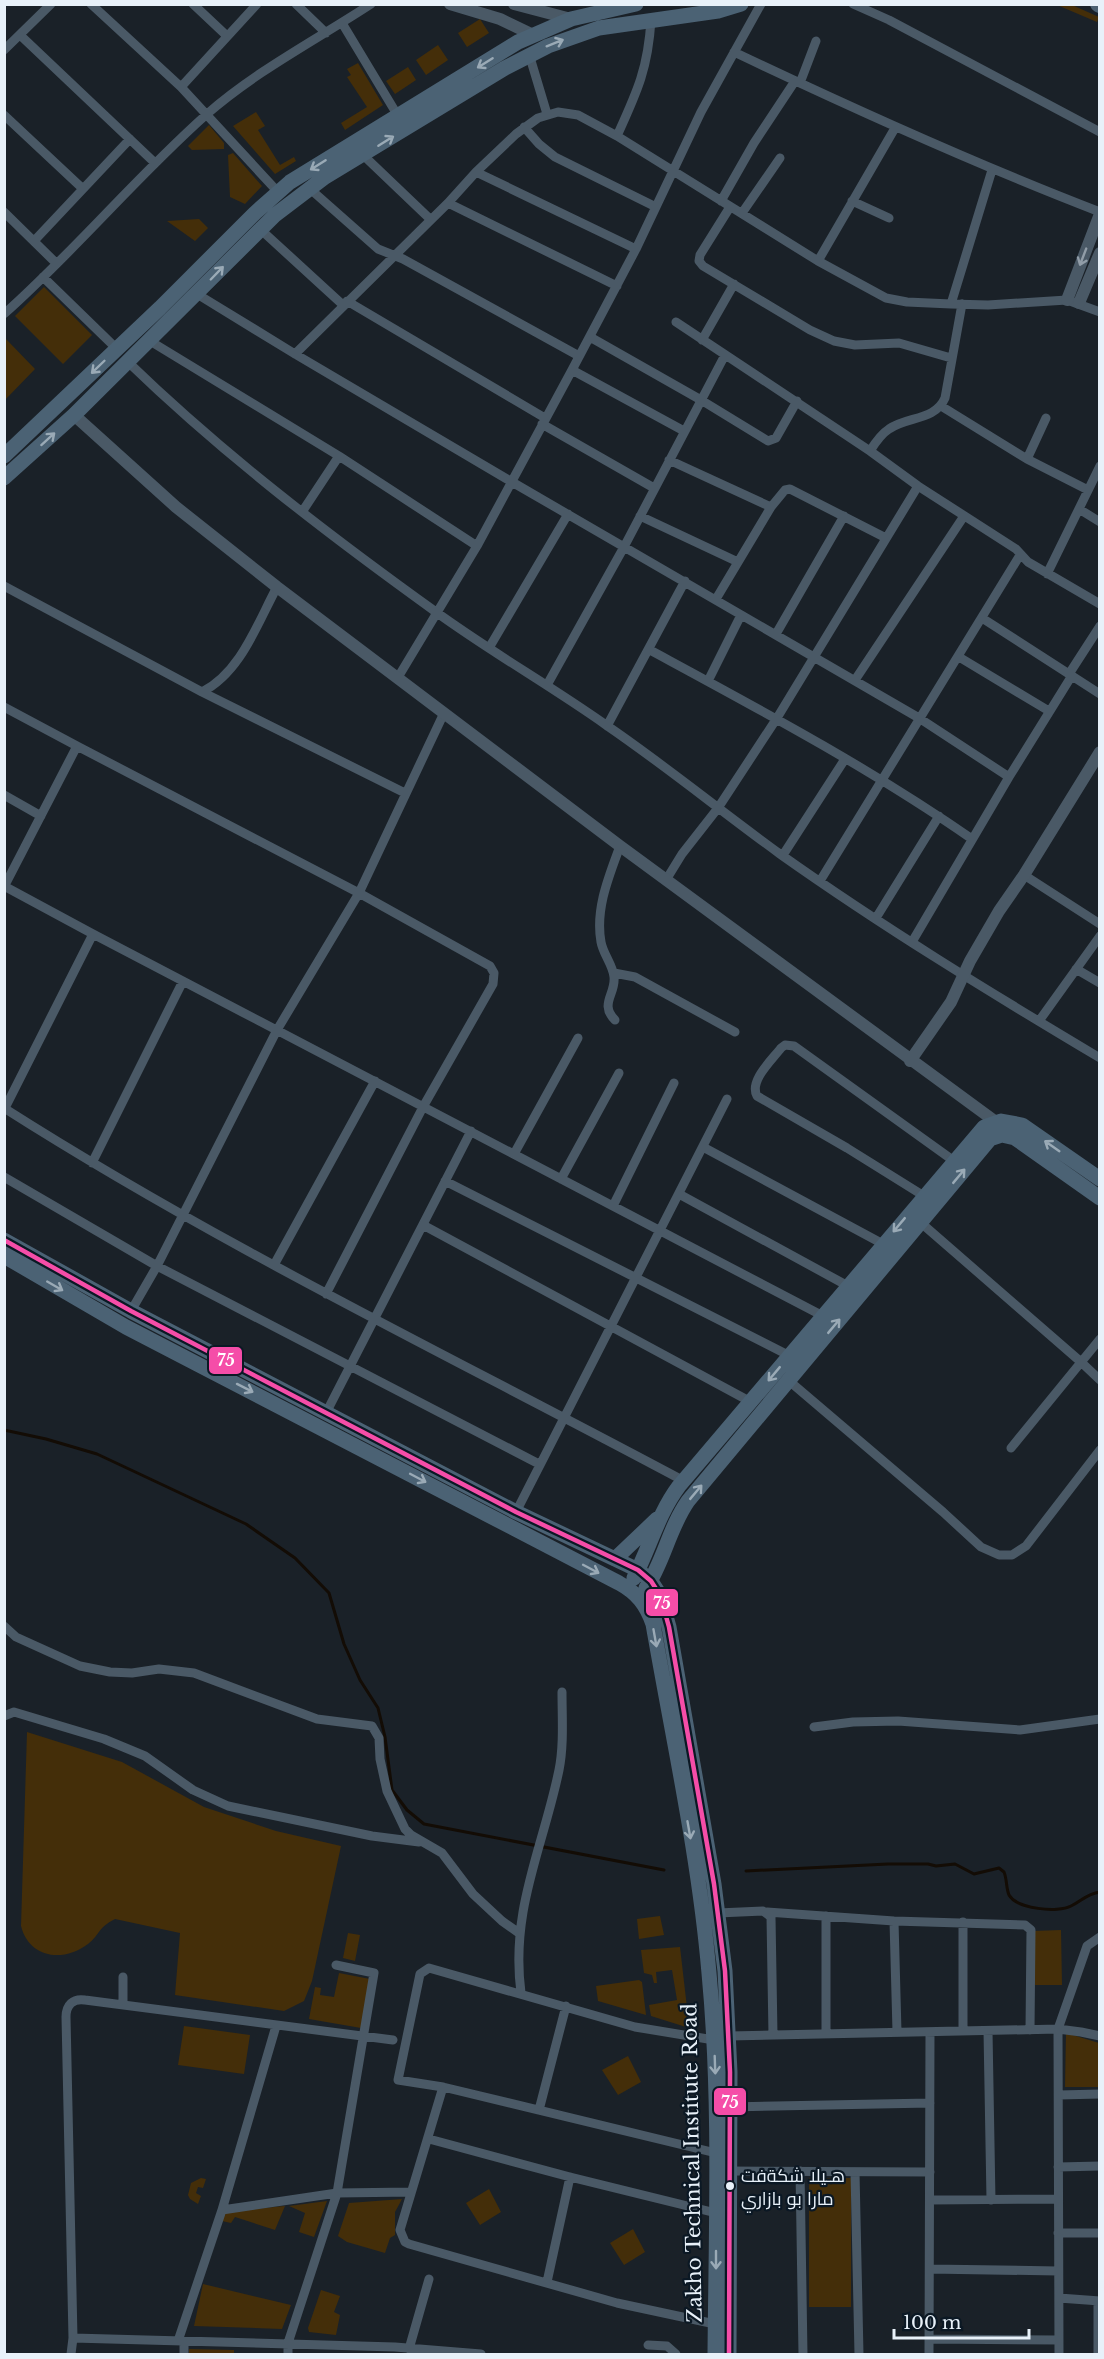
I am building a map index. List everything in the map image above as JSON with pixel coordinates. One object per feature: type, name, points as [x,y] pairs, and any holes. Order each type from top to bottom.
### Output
[{"type":"main road","points":[[4,478],[74,415],[150,341],[165,314],[278,192],[518,42],[571,19],[636,4]]},
{"type":"main road","points":[[6,450],[117,349],[165,314],[198,294],[260,229],[309,188],[529,54],[584,32],[718,11],[741,4]]},
{"type":"main road","points":[[634,1593],[651,1581],[673,1527],[688,1502],[920,1222],[1007,1121],[1022,1125],[1100,1179]]},
{"type":"main road","points":[[615,1558],[659,1517],[684,1481],[980,1131],[999,1129],[1019,1140],[1100,1198]]},
{"type":"main road","points":[[4,1240],[131,1311],[516,1512],[638,1570],[651,1581],[660,1595],[669,1627],[718,1913],[722,2038],[729,2107],[729,2355]]},
{"type":"main road","points":[[4,1257],[126,1327],[634,1593]]},
{"type":"main road","points":[[659,1517],[673,1527]]},
{"type":"main road","points":[[634,1593],[638,1570],[659,1517]]},
{"type":"main road","name":"Zakho Technical Institute Road","points":[[634,1593],[646,1607],[653,1624],[699,1887],[710,1973],[722,2038],[716,2153],[715,2355]]},
{"type":"street","points":[[4,50],[51,4]]},
{"type":"street","points":[[91,4],[207,114],[278,192]]},
{"type":"street","points":[[193,4],[227,36]]},
{"type":"street","points":[[180,87],[257,4]]},
{"type":"street","points":[[296,4],[326,33]]},
{"type":"street","points":[[5,311],[43,277],[155,163],[207,114],[243,87],[370,4]]},
{"type":"street","points":[[450,4],[500,19],[533,35]]},
{"type":"street","points":[[397,679],[477,546],[590,337],[636,249],[701,112],[760,4]]},
{"type":"street","points":[[853,4],[889,20],[1100,132]]},
{"type":"street","points":[[520,5],[571,19]]},
{"type":"street","points":[[617,136],[643,76],[649,47],[651,20]]},
{"type":"street","points":[[342,23],[398,116]]},
{"type":"street","points":[[20,35],[155,163]]},
{"type":"street","points":[[721,201],[754,143],[797,82],[816,41]]},
{"type":"street","points":[[734,52],[992,171],[1100,213],[1073,302]]},
{"type":"street","points":[[529,54],[548,114]]},
{"type":"street","points":[[295,354],[448,203],[476,172],[524,127],[548,114],[558,112],[578,115],[617,136],[818,261],[886,298],[907,302],[988,305],[1073,302],[1100,312]]},
{"type":"street","points":[[4,115],[82,188]]},
{"type":"street","points":[[524,127],[538,144],[555,157],[656,207]]},
{"type":"street","points":[[818,261],[895,128]]},
{"type":"street","points":[[34,241],[130,139]]},
{"type":"street","points":[[363,155],[430,219]]},
{"type":"street","points":[[742,213],[780,158]]},
{"type":"street","points":[[951,304],[992,171]]},
{"type":"street","points":[[476,172],[636,249]]},
{"type":"street","points":[[309,188],[378,249],[579,356]]},
{"type":"street","points":[[852,201],[889,218]]},
{"type":"street","points":[[448,203],[617,286]]},
{"type":"street","points":[[730,207],[699,258],[701,264],[810,330],[834,341],[855,345],[899,342],[951,358]]},
{"type":"street","points":[[7,219],[56,262]]},
{"type":"street","points":[[260,229],[345,303],[654,488]]},
{"type":"street","points":[[1073,302],[1100,253]]},
{"type":"street","points":[[43,277],[117,349]]},
{"type":"street","points":[[702,340],[734,284]]},
{"type":"street","points":[[198,294],[512,482],[919,718],[1009,777]]},
{"type":"street","points":[[870,450],[890,428],[924,417],[942,406],[962,304]]},
{"type":"street","points":[[676,322],[870,450],[918,486],[1016,549],[1028,562],[1100,604]]},
{"type":"street","points":[[590,337],[770,441],[776,438],[797,401]]},
{"type":"street","points":[[150,341],[339,456],[477,546]]},
{"type":"street","points":[[547,686],[624,547],[725,355]]},
{"type":"street","points":[[128,362],[176,408],[302,512],[437,613],[607,726],[783,855],[962,976],[1100,1058]]},
{"type":"street","points":[[572,370],[684,431]]},
{"type":"street","points":[[942,406],[1027,459],[1088,490]]},
{"type":"street","points":[[74,415],[176,507],[277,587],[999,1129]]},
{"type":"street","points":[[1027,459],[1046,418]]},
{"type":"street","points":[[302,512],[339,456]]},
{"type":"street","points":[[669,460],[771,507]]},
{"type":"street","points":[[1047,574],[1099,468]]},
{"type":"street","points":[[666,880],[682,854],[718,808],[777,717],[918,486]]},
{"type":"street","points":[[716,599],[771,507],[782,492],[790,489],[886,538]]},
{"type":"street","points":[[1079,509],[1100,522]]},
{"type":"street","points":[[489,648],[568,514]]},
{"type":"street","points":[[640,516],[738,562]]},
{"type":"street","points":[[776,634],[844,516]]},
{"type":"street","points":[[855,680],[964,516]]},
{"type":"street","points":[[820,880],[1020,555]]},
{"type":"street","points":[[607,726],[650,650],[685,581]]},
{"type":"street","points":[[4,586],[202,692],[405,793]]},
{"type":"street","points":[[202,692],[219,682],[235,665],[277,587]]},
{"type":"street","points":[[708,681],[741,615]]},
{"type":"street","points":[[982,618],[1100,694]]},
{"type":"street","points":[[912,942],[1100,626]]},
{"type":"street","points":[[650,650],[777,717],[939,816],[972,839]]},
{"type":"street","points":[[959,657],[1049,711]]},
{"type":"street","points":[[4,707],[359,893],[490,966],[495,973],[493,984],[423,1107],[326,1294]]},
{"type":"street","points":[[131,1311],[157,1266],[277,1030],[359,893],[444,713]]},
{"type":"street","points":[[77,746],[5,886],[823,1316]]},
{"type":"street","points":[[910,1061],[951,1002],[962,976],[999,911],[1100,752]]},
{"type":"street","points":[[783,855],[845,759]]},
{"type":"street","points":[[4,795],[41,816]]},
{"type":"street","points":[[876,918],[939,816]]},
{"type":"street","points":[[615,1020],[609,1012],[607,1003],[614,983],[614,973],[603,950],[600,928],[606,885],[620,846]]},
{"type":"street","points":[[1024,875],[1100,924]]},
{"type":"street","points":[[93,934],[5,1108],[182,1216],[684,1481]]},
{"type":"street","points":[[1039,1021],[1100,936]]},
{"type":"street","points":[[1076,969],[1100,983]]},
{"type":"street","points":[[614,973],[636,977],[735,1032]]},
{"type":"street","points":[[92,1163],[183,981]]},
{"type":"street","points":[[514,1154],[578,1038]]},
{"type":"street","points":[[924,1196],[757,1096],[754,1089],[756,1082],[780,1048],[785,1045],[794,1046],[954,1161]]},
{"type":"street","points":[[561,1179],[619,1073]]},
{"type":"street","points":[[274,1265],[375,1081]]},
{"type":"street","points":[[613,1206],[674,1083]]},
{"type":"street","points":[[516,1512],[727,1099]]},
{"type":"street","points":[[326,1413],[471,1131]]},
{"type":"street","points":[[703,1147],[884,1244]]},
{"type":"street","points":[[4,1178],[157,1266],[539,1464]]},
{"type":"street","points":[[445,1181],[790,1356]]},
{"type":"street","points":[[679,1194],[848,1286]]},
{"type":"street","points":[[920,1222],[1100,1380]]},
{"type":"street","points":[[423,1225],[751,1402]]},
{"type":"street","points":[[1011,1448],[1100,1339]]},
{"type":"street","points":[[788,1380],[981,1547],[999,1555],[1012,1555],[1026,1546],[1100,1450]]},
{"type":"street","points":[[4,1626],[16,1637],[80,1666],[111,1672],[159,1670],[194,1673],[317,1719],[372,1726],[379,1738],[383,1775],[393,1807],[405,1829],[442,1854],[473,1894],[519,1933]]},
{"type":"street","points":[[521,1993],[518,1973],[519,1933],[536,1856],[560,1768],[562,1692]]},
{"type":"street","points":[[4,1716],[14,1712],[104,1739],[145,1756],[193,1790],[228,1806],[372,1836],[427,1844]]},
{"type":"street","points":[[814,1727],[854,1722],[898,1721],[1020,1730],[1100,1719]]},
{"type":"street","points":[[768,1912],[771,1917],[773,2035]]},
{"type":"street","points":[[718,1913],[768,1912],[894,1921],[1026,1925],[1030,1930],[1030,2030]]},
{"type":"street","points":[[826,1916],[826,2034]]},
{"type":"street","points":[[894,1921],[897,2032]]},
{"type":"street","points":[[963,1922],[963,2031]]},
{"type":"street","points":[[1059,2355],[1058,2029],[1087,1946],[1100,1937]]},
{"type":"street","points":[[288,2355],[288,2343],[337,2193],[374,1973],[336,1965]]},
{"type":"street","points":[[716,2153],[444,2087],[398,2079],[420,1974],[429,1968],[635,2027],[722,2038],[1058,2029],[1081,2031],[1100,2036]]},
{"type":"street","points":[[123,1977],[123,2004]]},
{"type":"street","points":[[72,2355],[66,2012],[71,2003],[80,1999],[393,2040]]},
{"type":"street","points":[[540,2110],[566,2006]]},
{"type":"street","points":[[184,2355],[181,2342],[276,2026]]},
{"type":"street","points":[[988,2031],[992,2199]]},
{"type":"street","points":[[929,2355],[931,2339],[930,2032]]},
{"type":"street","points":[[444,2087],[400,2230],[405,2242],[618,2303],[715,2324]]},
{"type":"street","points":[[1059,2095],[1100,2094]]},
{"type":"street","points":[[729,2107],[930,2103]]},
{"type":"street","points":[[429,2139],[716,2213]]},
{"type":"street","points":[[1058,2167],[1100,2166]]},
{"type":"street","points":[[730,2171],[930,2172]]},
{"type":"street","points":[[800,2171],[802,2355]]},
{"type":"street","points":[[855,2172],[858,2355]]},
{"type":"street","points":[[547,2282],[570,2177]]},
{"type":"street","points":[[222,2210],[337,2193],[411,2192]]},
{"type":"street","points":[[930,2200],[1057,2199]]},
{"type":"street","points":[[1058,2233],[1100,2233]]},
{"type":"street","points":[[930,2269],[1058,2271]]},
{"type":"street","points":[[409,2349],[429,2279]]},
{"type":"street","points":[[1059,2298],[1099,2301],[1098,2355]]},
{"type":"street","points":[[73,2338],[288,2343],[481,2355]]},
{"type":"street","points":[[931,2339],[1059,2340]]},
{"type":"street","points":[[648,2345],[667,2346],[676,2355]]},
{"type":"shaded area","points":[[1057,5],[1072,5],[1099,17],[1097,22]]},
{"type":"shaded area","points":[[480,19],[489,33],[467,47],[458,33]]},
{"type":"shaded area","points":[[438,45],[448,60],[426,75],[416,60]]},
{"type":"shaded area","points":[[358,63],[383,105],[345,130],[341,123],[367,107],[347,77],[351,75],[347,69]]},
{"type":"shaded area","points":[[408,67],[416,80],[395,94],[386,81]]},
{"type":"shaded area","points":[[256,112],[265,126],[258,130],[280,165],[294,157],[296,161],[275,174],[233,126]]},
{"type":"shaded area","points":[[209,125],[224,143],[224,149],[192,150],[188,146]]},
{"type":"shaded area","points":[[233,153],[262,186],[245,204],[230,197],[228,155]]},
{"type":"shaded area","points":[[199,219],[208,228],[195,241],[167,221]]},
{"type":"shaded area","points":[[44,287],[92,335],[63,364],[15,316]]},
{"type":"shaded area","points":[[6,339],[35,369],[5,400],[4,341]]},
{"type":"shaded area","points":[[27,1732],[122,1762],[204,1807],[276,1831],[341,1846],[312,1981],[304,2001],[284,2011],[175,1995],[180,1933],[115,1919],[105,1925],[88,1944],[68,1954],[48,1954],[31,1945],[21,1926]]},
{"type":"shaded area","points":[[660,1916],[664,1935],[639,1939],[637,1919]]},
{"type":"shaded area","points":[[1061,1930],[1062,1985],[1035,1985],[1033,1931]]},
{"type":"shaded area","points":[[348,1933],[360,1935],[355,1961],[343,1958]]},
{"type":"shaded area","points":[[680,1947],[689,2025],[686,2027],[651,2016],[649,2005],[677,2000],[672,1970],[656,1972],[657,1983],[654,1983],[652,1975],[644,1973],[641,1950]]},
{"type":"shaded area","points":[[339,1973],[370,1979],[361,2028],[309,2019],[315,1987],[321,1988],[320,1995],[334,1997]]},
{"type":"shaded area","points":[[639,1980],[642,1982],[646,2015],[598,2001],[596,1986]]},
{"type":"shaded area","points":[[184,2026],[250,2035],[244,2074],[178,2065]]},
{"type":"shaded area","points":[[1066,2033],[1099,2043],[1099,2087],[1065,2087]]},
{"type":"shaded area","points":[[628,2056],[641,2082],[618,2095],[602,2070]]},
{"type":"shaded area","points":[[201,2178],[206,2179],[203,2188],[198,2187],[196,2193],[201,2196],[198,2204],[188,2195],[191,2183]]},
{"type":"shaded area","points":[[809,2178],[851,2178],[851,2307],[809,2307]]},
{"type":"shaded area","points":[[489,2189],[501,2212],[480,2225],[466,2203]]},
{"type":"shaded area","points":[[402,2199],[395,2212],[395,2235],[390,2238],[385,2253],[347,2242],[338,2236],[349,2203]]},
{"type":"shaded area","points":[[327,2201],[314,2237],[299,2232],[305,2213],[289,2206]]},
{"type":"shaded area","points":[[285,2206],[275,2230],[235,2217],[231,2223],[222,2221],[225,2212]]},
{"type":"shaded area","points":[[633,2229],[645,2252],[624,2265],[610,2243]]},
{"type":"shaded area","points":[[203,2284],[291,2305],[282,2329],[194,2326]]},
{"type":"shaded area","points":[[321,2290],[340,2296],[334,2312],[340,2315],[336,2335],[309,2332],[308,2328]]},
{"type":"shaded area","points":[[189,2349],[234,2350],[234,2354],[189,2354]]},
{"type":"waterway","points":[[4,1430],[97,1454],[246,1524],[295,1558],[329,1593],[344,1644],[360,1680],[378,1708],[385,1737],[392,1790],[407,1810],[424,1824],[664,1870]]},
{"type":"waterway","points":[[746,1871],[888,1864],[936,1866],[955,1864],[974,1874],[999,1868],[1004,1872],[1008,1892],[1013,1900],[1020,1904],[1048,1909],[1065,1908],[1091,1894],[1100,1892]]},
{"type":"transit line","name":"75","points":[[4,1240],[131,1311],[516,1512],[638,1570],[651,1581],[660,1595],[669,1627],[714,1884],[725,1971],[730,2072],[729,2354]]},
{"type":"place","name":"هـيلا شكةفت مارا بو بازاري","points":[[730,2186]]}]
